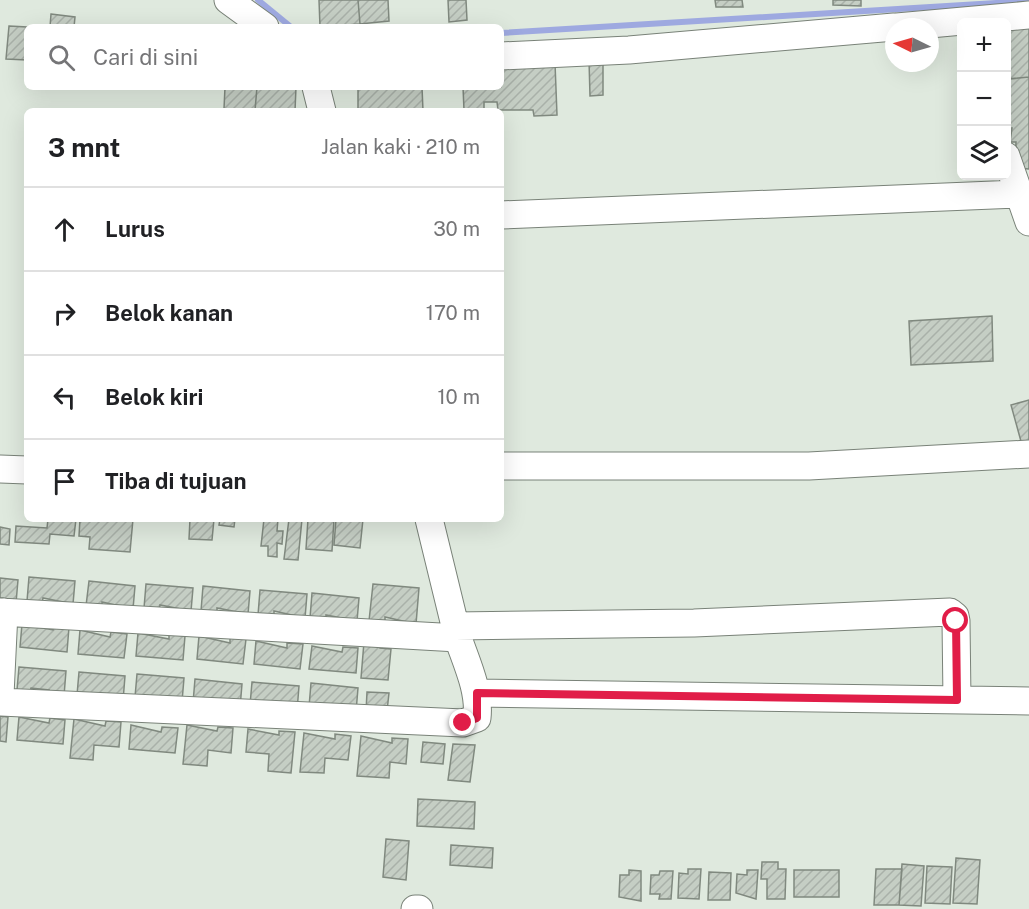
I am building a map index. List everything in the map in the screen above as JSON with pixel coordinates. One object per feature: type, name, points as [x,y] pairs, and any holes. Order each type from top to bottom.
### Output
[{"type":"street","points":[[228,0],[261,24]]},
{"type":"street","points":[[939,20],[980,14],[1029,15]]},
{"type":"street","points":[[504,56],[629,50],[885,28]]},
{"type":"street","points":[[317,90],[321,108]]},
{"type":"street","points":[[1011,172],[1029,222]]},
{"type":"street","points":[[504,215],[1018,194]]},
{"type":"street","points":[[504,466],[808,466],[1029,454]]},
{"type":"street","points":[[0,469],[24,470]]},
{"type":"street","points":[[0,702],[463,723],[477,718],[477,693],[457,632],[430,522]]},
{"type":"street","points":[[0,695],[2,612],[457,632],[950,612],[956,621],[957,700]]},
{"type":"street","points":[[477,693],[1029,701]]},
{"type":"building","points":[[319,0],[358,0],[360,24],[320,24]]},
{"type":"building","points":[[358,0],[388,0],[389,21],[360,24]]},
{"type":"building","points":[[448,0],[466,0],[467,20],[449,22]]},
{"type":"building","points":[[715,0],[742,0],[743,7],[716,7]]},
{"type":"building","points":[[833,0],[861,0],[861,6],[833,5]]},
{"type":"building","points":[[51,14],[75,17],[74,24],[50,24]]},
{"type":"building","points":[[1029,25],[1029,77],[1011,79],[1011,27]]},
{"type":"building","points":[[9,26],[24,27],[24,60],[6,59]]},
{"type":"building","points":[[603,59],[603,95],[590,96],[589,60]]},
{"type":"building","points":[[555,63],[557,115],[534,116],[533,110],[504,110],[504,108],[498,108],[497,102],[484,102],[484,108],[464,108],[463,90],[504,90],[504,67]]},
{"type":"building","points":[[1029,77],[1029,169],[1015,168],[1016,142],[1011,142],[1011,79]]},
{"type":"building","points":[[225,90],[257,90],[255,108],[224,108]]},
{"type":"building","points":[[257,90],[296,90],[295,108],[255,108]]},
{"type":"building","points":[[358,90],[422,90],[423,108],[358,108]]},
{"type":"building","points":[[992,316],[993,361],[911,365],[909,321]]},
{"type":"building","points":[[1029,400],[1029,443],[1022,445],[1011,405]]},
{"type":"building","points":[[48,522],[76,522],[74,536],[50,534],[49,544],[15,542],[16,526],[47,528]]},
{"type":"building","points":[[80,522],[133,522],[130,552],[89,549],[90,537],[79,536]]},
{"type":"building","points":[[190,522],[214,522],[212,540],[189,539]]},
{"type":"building","points":[[220,522],[235,522],[234,527],[219,525]]},
{"type":"building","points":[[264,522],[278,522],[277,531],[283,531],[282,544],[277,543],[277,557],[268,556],[268,546],[261,546]]},
{"type":"building","points":[[289,522],[302,522],[298,560],[284,559]]},
{"type":"building","points":[[308,522],[334,522],[332,551],[306,549]]},
{"type":"building","points":[[336,522],[363,522],[360,548],[334,545]]},
{"type":"building","points":[[0,527],[10,529],[9,545],[0,544]]},
{"type":"building","points":[[29,577],[75,581],[73,604],[43,598],[42,603],[27,601]]},
{"type":"building","points":[[0,578],[18,580],[16,603],[3,602],[3,598],[0,598]]},
{"type":"building","points":[[89,581],[135,586],[133,609],[102,602],[102,607],[86,606]]},
{"type":"building","points":[[146,584],[193,588],[191,611],[160,605],[159,610],[144,608]]},
{"type":"building","points":[[373,584],[419,588],[416,624],[385,617],[385,622],[369,621]]},
{"type":"building","points":[[203,586],[250,591],[248,614],[217,608],[217,612],[201,611]]},
{"type":"building","points":[[260,590],[307,594],[305,618],[274,611],[274,616],[258,615]]},
{"type":"building","points":[[312,593],[359,598],[357,621],[326,615],[326,619],[310,618]]},
{"type":"building","points":[[22,624],[53,630],[54,626],[69,627],[67,652],[20,647]]},
{"type":"building","points":[[80,630],[110,637],[111,632],[127,634],[124,658],[78,654]]},
{"type":"building","points":[[138,633],[169,639],[169,634],[185,636],[183,660],[136,656]]},
{"type":"building","points":[[199,636],[230,643],[230,638],[246,639],[243,664],[197,659]]},
{"type":"building","points":[[256,641],[287,648],[287,643],[303,644],[300,669],[254,664]]},
{"type":"building","points":[[364,642],[380,643],[380,648],[391,649],[388,680],[361,678]]},
{"type":"building","points":[[312,646],[342,652],[343,647],[358,648],[356,673],[309,669]]},
{"type":"building","points":[[19,667],[66,671],[64,696],[48,694],[49,690],[31,688],[30,691],[17,690]]},
{"type":"building","points":[[79,672],[125,676],[123,701],[77,695]]},
{"type":"building","points":[[137,674],[184,678],[182,702],[167,696],[135,697]]},
{"type":"building","points":[[195,679],[242,684],[240,708],[193,703]]},
{"type":"building","points":[[252,682],[299,686],[297,711],[250,705]]},
{"type":"building","points":[[311,683],[358,688],[356,712],[309,707]]},
{"type":"building","points":[[367,692],[389,693],[387,711],[366,712]]},
{"type":"building","points":[[0,716],[8,717],[6,742],[0,741]]},
{"type":"building","points":[[19,717],[49,723],[50,718],[65,720],[63,744],[17,740]]},
{"type":"building","points":[[74,719],[105,726],[106,721],[121,722],[119,747],[94,745],[93,760],[70,758]]},
{"type":"building","points":[[131,725],[161,732],[162,727],[178,728],[175,753],[129,749]]},
{"type":"building","points":[[187,725],[217,731],[218,727],[233,728],[231,753],[208,750],[207,766],[183,764]]},
{"type":"building","points":[[248,729],[279,735],[279,731],[295,732],[291,773],[268,771],[269,754],[246,752]]},
{"type":"building","points":[[304,733],[335,739],[335,734],[351,736],[348,760],[325,758],[324,773],[300,772]]},
{"type":"building","points":[[361,736],[392,743],[392,738],[408,739],[406,764],[390,762],[389,778],[357,776]]},
{"type":"building","points":[[423,742],[445,744],[443,764],[421,762]]},
{"type":"building","points":[[453,744],[475,745],[470,782],[448,780]]},
{"type":"building","points":[[418,799],[475,802],[474,829],[417,826]]},
{"type":"building","points":[[386,839],[409,841],[406,880],[383,877]]},
{"type":"building","points":[[451,845],[493,848],[492,868],[450,865]]},
{"type":"building","points":[[956,858],[980,860],[977,904],[953,903]]},
{"type":"building","points":[[762,862],[778,862],[778,869],[786,869],[785,899],[767,899],[767,879],[761,879]]},
{"type":"building","points":[[902,864],[924,866],[921,906],[899,905]]},
{"type":"building","points":[[927,866],[952,867],[950,904],[925,903]]},
{"type":"building","points":[[688,869],[701,869],[699,899],[678,898],[679,873],[688,874]]},
{"type":"building","points":[[876,869],[902,869],[899,905],[874,905]]},
{"type":"building","points":[[629,870],[641,871],[641,901],[619,897],[620,875],[629,875]]},
{"type":"building","points":[[747,870],[758,870],[756,899],[736,893],[737,874],[747,875]]},
{"type":"building","points":[[794,870],[839,870],[839,897],[794,897]]},
{"type":"building","points":[[660,871],[673,871],[671,899],[659,899],[660,894],[650,894],[651,875],[659,875]]},
{"type":"building","points":[[709,872],[731,873],[730,900],[708,900]]},
{"type":"waterway","points":[[258,0],[287,24]]},
{"type":"waterway","points":[[504,33],[1029,1]]},
{"type":"route","points":[[463,723],[477,718],[477,693],[957,700],[956,621]]}]
